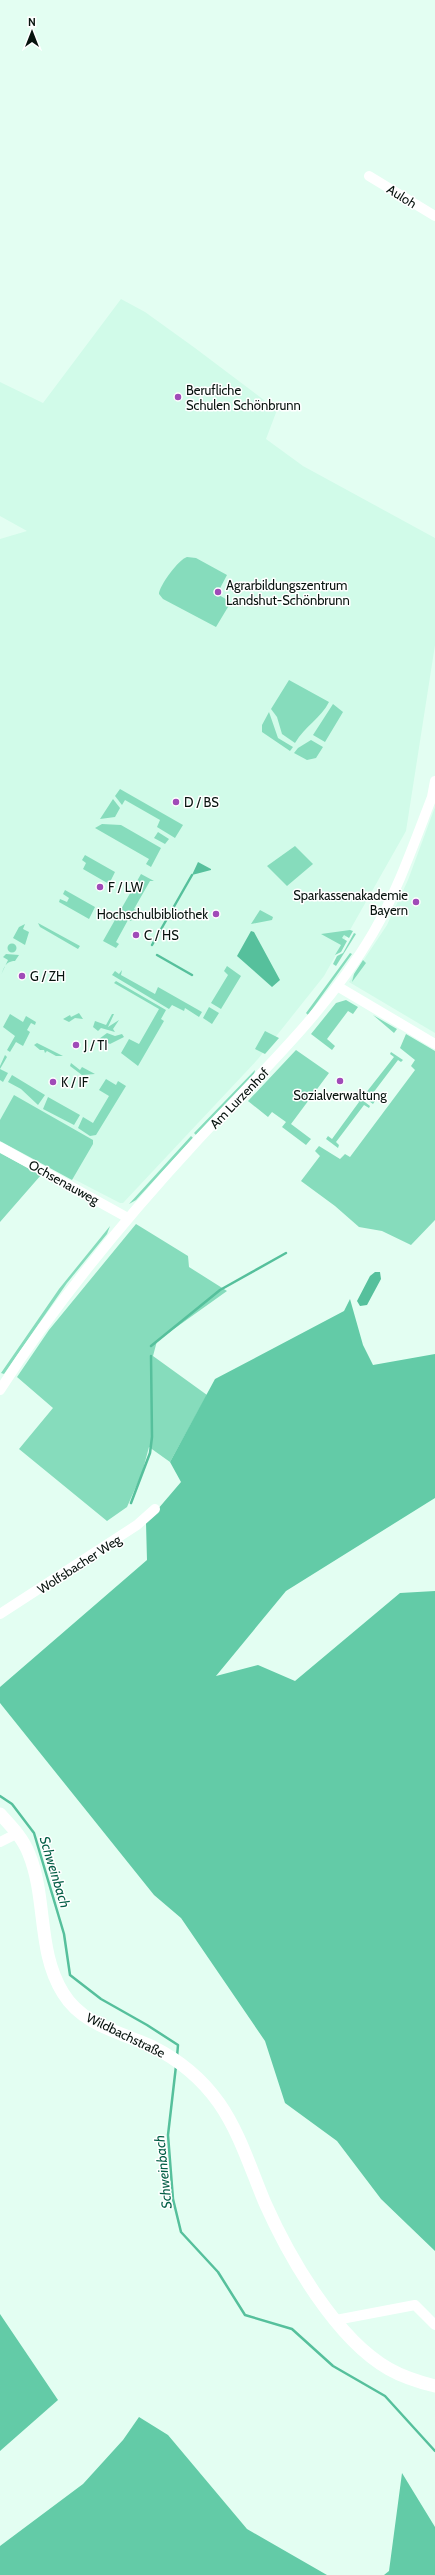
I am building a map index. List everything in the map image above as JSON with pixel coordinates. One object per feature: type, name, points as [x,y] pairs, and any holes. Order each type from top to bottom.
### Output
[{"type":"main road","name":"Wildbachstraße","points":[[0,1814],[18,1834],[33,1865],[49,1960],[56,1983],[65,1996],[80,2013],[96,2024],[163,2052],[195,2076],[212,2094],[228,2118],[283,2240],[309,2285],[336,2320],[367,2353],[387,2368],[411,2380],[435,2386]]},
{"type":"street","name":"Auloh","points":[[370,176],[435,217]]},
{"type":"street","name":"Auloh","points":[[435,212],[435,217]]},
{"type":"street","name":"Am Lurzenhof","points":[[0,1390],[56,1309],[128,1218],[199,1139],[273,1063],[337,986],[373,933],[394,894],[432,797],[435,781]]},
{"type":"street","points":[[337,986],[435,1044]]},
{"type":"street","name":"Ochsenauweg","points":[[0,1147],[128,1218]]},
{"type":"street","name":"Wolfsbacher Weg","points":[[0,1614],[137,1525],[155,1509]]},
{"type":"street","points":[[0,1842],[18,1834]]},
{"type":"street","points":[[336,2320],[415,2305],[435,2325]]},
{"type":"shaded area","points":[[121,299],[145,312],[277,410],[266,439],[303,466],[435,538],[435,645],[406,831],[324,976],[258,1059],[123,1203],[120,1203],[0,1141],[0,539],[27,531],[0,516],[0,382],[43,403]]},
{"type":"shaded area","points":[[187,557],[196,558],[227,575],[217,594],[231,602],[216,627],[163,599],[159,594],[162,585],[170,573],[179,562]]},
{"type":"shaded area","points":[[289,680],[329,702],[322,713],[303,732],[295,743],[282,734],[277,717],[271,709]]},
{"type":"shaded area","points":[[333,704],[343,712],[325,742],[313,735]]},
{"type":"shaded area","points":[[269,712],[278,738],[293,747],[290,751],[262,732],[262,725]]},
{"type":"shaded area","points":[[311,740],[323,747],[316,758],[307,760],[294,753],[298,748]]},
{"type":"shaded area","points":[[120,789],[183,825],[175,838],[157,827],[160,820],[125,800],[122,805],[115,796]]},
{"type":"shaded area","points":[[113,799],[120,808],[115,817],[100,819]]},
{"type":"shaded area","name":"Sparkassenakademie Bayern","points":[[435,807],[435,1033],[349,982],[387,925],[408,880]]},
{"type":"shaded area","points":[[102,824],[121,825],[161,848],[151,867],[146,864],[149,859],[95,828]]},
{"type":"shaded area","points":[[158,832],[169,839],[165,844],[154,838]]},
{"type":"shaded area","points":[[295,846],[313,864],[287,886],[267,866]]},
{"type":"shaded area","points":[[85,855],[115,872],[109,884],[83,869],[86,863],[82,860]]},
{"type":"shaded area","points":[[198,862],[211,869],[211,870],[192,875]]},
{"type":"shaded area","points":[[141,874],[154,881],[150,881],[134,909],[137,911],[131,921],[128,920],[116,942],[119,944],[116,948],[103,941]]},
{"type":"shaded area","points":[[65,890],[95,907],[89,919],[59,902],[60,899],[67,902],[69,898],[63,894]]},
{"type":"shaded area","points":[[260,910],[273,917],[272,920],[251,924]]},
{"type":"shaded area","points":[[38,923],[80,946],[78,949],[40,927]]},
{"type":"shaded area","points":[[25,924],[23,929],[29,932],[25,945],[13,938],[19,927]]},
{"type":"shaded area","points":[[350,930],[353,931],[349,938],[344,935],[342,938],[347,941],[341,952],[335,955],[341,945],[321,934]]},
{"type":"shaded area","points":[[251,931],[254,932],[280,980],[272,987],[237,956]]},
{"type":"shaded area","points":[[354,933],[356,934],[336,966],[333,964],[337,956],[343,953]]},
{"type":"shaded area","points":[[10,944],[14,944],[16,948],[14,952],[10,952],[8,950],[8,946]]},
{"type":"shaded area","points":[[350,953],[352,954],[308,1015],[306,1013]]},
{"type":"shaded area","points":[[6,954],[19,955],[15,961],[11,961],[5,966],[8,960],[3,957]]},
{"type":"shaded area","points":[[363,960],[366,963],[352,982],[354,974]]},
{"type":"shaded area","points":[[227,966],[241,976],[221,1009],[211,1003],[228,975],[224,971]]},
{"type":"shaded area","points":[[122,970],[121,975],[155,994],[158,987],[202,1012],[199,1017],[185,1008],[184,1011],[172,1005],[169,1009],[112,975],[115,971],[119,974]]},
{"type":"shaded area","points":[[116,981],[166,1010],[161,1019],[164,1021],[138,1066],[121,1053],[129,1039],[139,1044],[159,1009],[114,983]]},
{"type":"shaded area","points":[[346,1000],[358,1007],[353,1014],[348,1011],[327,1039],[335,1046],[332,1050],[311,1034],[336,1003]]},
{"type":"shaded area","points":[[209,1007],[219,1013],[212,1024],[203,1018]]},
{"type":"shaded area","points":[[79,1013],[83,1019],[75,1018],[69,1022],[63,1019],[70,1015],[71,1017]]},
{"type":"shaded area","points":[[10,1014],[23,1022],[26,1016],[36,1022],[35,1025],[31,1023],[27,1030],[30,1032],[23,1046],[16,1042],[10,1052],[7,1050],[15,1036],[3,1027]]},
{"type":"shaded area","points":[[112,1014],[114,1014],[108,1027],[119,1020],[113,1029],[115,1032],[101,1028],[98,1031],[93,1027],[95,1021],[106,1025]]},
{"type":"shaded area","points":[[373,1015],[397,1029],[394,1033]]},
{"type":"shaded area","points":[[265,1031],[279,1038],[265,1054],[255,1049]]},
{"type":"shaded area","points":[[107,1033],[115,1036],[122,1034],[124,1037],[110,1044],[99,1039]]},
{"type":"shaded area","points":[[406,1034],[435,1051],[435,1220],[411,1245],[382,1231],[359,1227],[335,1206],[301,1181],[320,1156],[315,1151],[319,1146],[340,1159],[345,1154],[350,1157],[415,1070],[411,1066],[415,1060],[400,1048]]},
{"type":"shaded area","points":[[37,1043],[63,1056],[56,1056],[47,1051],[45,1053],[44,1050],[40,1050],[34,1045]]},
{"type":"shaded area","points":[[296,1050],[329,1073],[291,1124],[311,1139],[306,1145],[282,1127],[286,1122],[272,1112],[268,1117],[248,1101]]},
{"type":"shaded area","points":[[391,1052],[403,1060],[401,1062],[398,1060],[370,1097],[375,1101],[373,1104],[358,1093],[360,1090],[365,1094],[394,1057],[390,1054]]},
{"type":"shaded area","points":[[5,1055],[7,1057],[0,1069],[0,1066]]},
{"type":"shaded area","points":[[71,1063],[80,1070],[82,1067],[95,1074],[82,1075],[70,1066]]},
{"type":"shaded area","points":[[0,1069],[8,1073],[3,1082],[0,1080]]},
{"type":"shaded area","points":[[255,1070],[254,1075],[196,1135],[194,1133]]},
{"type":"shaded area","points":[[12,1075],[45,1095],[38,1105],[21,1089],[8,1082]]},
{"type":"shaded area","points":[[106,1079],[116,1085],[118,1081],[126,1086],[96,1135],[90,1136],[78,1128],[83,1117],[93,1123],[109,1096],[99,1090]]},
{"type":"shaded area","points":[[14,1095],[93,1140],[93,1144],[72,1180],[0,1141],[0,1120]]},
{"type":"shaded area","points":[[357,1096],[370,1106],[369,1108],[364,1105],[336,1142],[339,1145],[338,1148],[326,1139],[328,1136],[332,1139],[359,1102],[355,1098]]},
{"type":"shaded area","points":[[48,1097],[80,1115],[74,1125],[43,1109]]},
{"type":"shaded area","points":[[191,1136],[193,1138],[136,1200],[129,1204]]},
{"type":"shaded area","points":[[0,1153],[41,1175],[0,1222]]},
{"type":"shaded area","points":[[136,1224],[188,1256],[189,1267],[227,1291],[157,1341],[153,1356],[207,1395],[170,1462],[149,1447],[142,1473],[127,1507],[107,1521],[19,1449],[53,1408],[17,1377],[49,1330]]},
{"type":"shaded area","points":[[110,1226],[107,1234],[67,1283],[4,1374],[1,1373],[59,1289]]},
{"type":"shaded area","points":[[375,1272],[380,1272],[381,1279],[367,1305],[360,1306],[357,1301],[370,1276]]},
{"type":"shaded area","points":[[350,1299],[363,1345],[373,1365],[435,1354],[435,1498],[286,1591],[216,1676],[258,1665],[295,1681],[400,1593],[435,1591],[435,2251],[381,2199],[337,2141],[285,2103],[265,2041],[181,1918],[154,1895],[0,1703],[0,1687],[147,1560],[146,1523],[181,1482],[170,1462],[215,1379],[344,1311]]},
{"type":"shaded area","points":[[0,2314],[58,2400],[0,2451]]},
{"type":"shaded area","points":[[139,2417],[168,2435],[247,2529],[327,2575],[0,2575],[0,2546],[83,2484],[123,2440]]},
{"type":"shaded area","points":[[402,2473],[435,2527],[435,2575],[384,2575],[389,2571]]},
{"type":"waterway","points":[[152,945],[192,875]]},
{"type":"waterway","points":[[157,955],[192,975]]},
{"type":"waterway","points":[[151,1346],[220,1290],[286,1253]]},
{"type":"waterway","points":[[131,1503],[150,1453],[152,1437],[151,1356]]},
{"type":"waterway","name":"Schweinbach","points":[[0,1796],[12,1804],[34,1833],[64,1934],[70,1975],[101,1999],[147,2025],[178,2045],[177,2057]]},
{"type":"waterway","name":"Schweinbach","points":[[176,2066],[168,2135],[173,2199],[181,2232],[218,2272],[245,2315],[292,2329],[333,2366],[385,2396],[435,2451]]},
{"type":"place","name":"Berufliche Schulen Schönbrunn","points":[[178,397]]},
{"type":"place","name":"Agrarbildungszentrum Landshut-Schönbrunn","points":[[218,592]]},
{"type":"place","name":"D / BS","points":[[176,802]]},
{"type":"place","name":"F / LW","points":[[100,887]]},
{"type":"place","name":"Sparkassenakademie Bayern","points":[[416,902]]},
{"type":"place","name":"Hochschulbibliothek","points":[[216,914]]},
{"type":"place","name":"C / HS","points":[[136,935]]},
{"type":"place","name":"G / ZH","points":[[22,976]]},
{"type":"place","name":"J / TI","points":[[76,1045]]},
{"type":"place","name":"Sozialverwaltung","points":[[340,1081]]},
{"type":"place","name":"K / IF","points":[[53,1082]]}]
